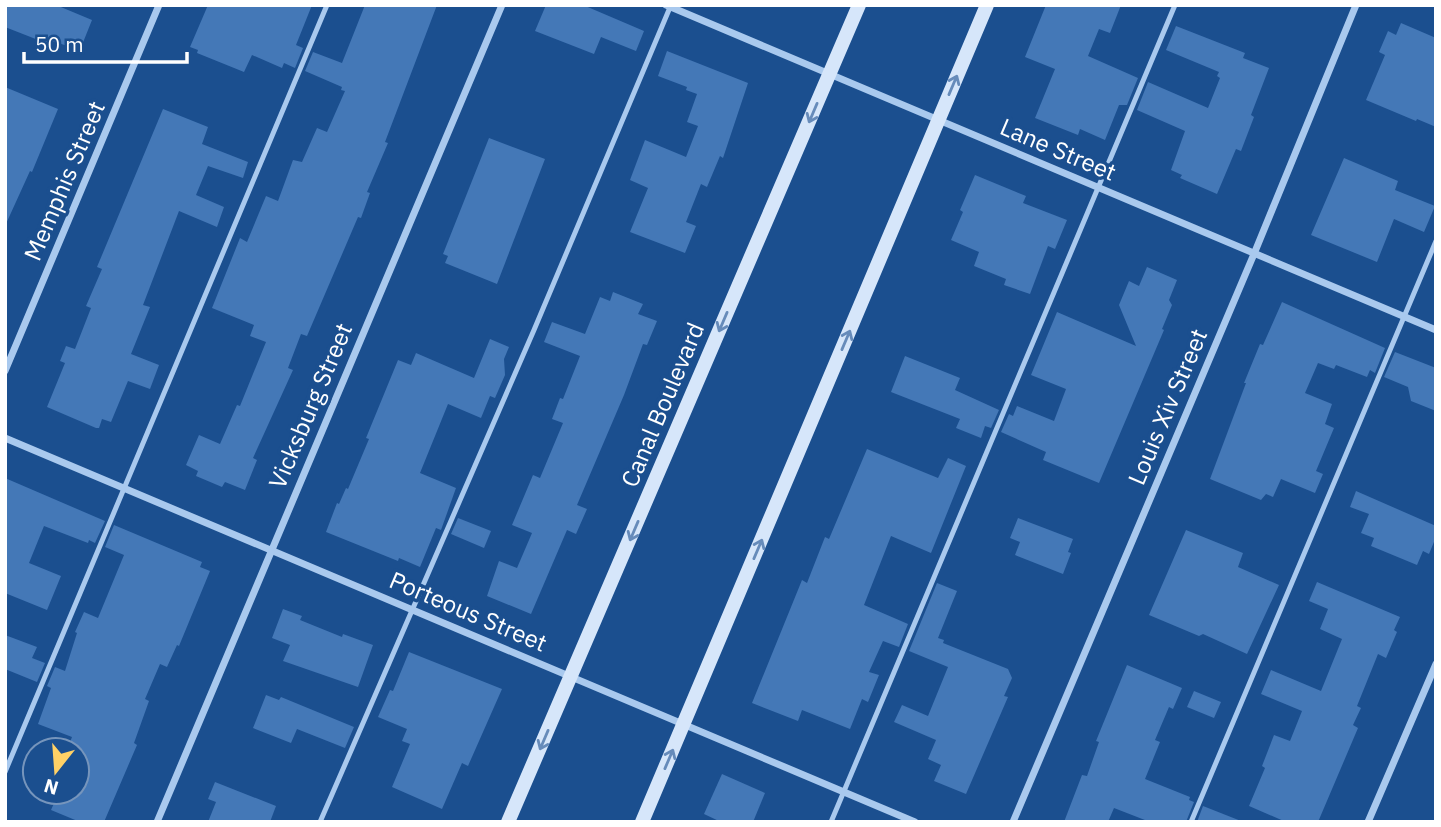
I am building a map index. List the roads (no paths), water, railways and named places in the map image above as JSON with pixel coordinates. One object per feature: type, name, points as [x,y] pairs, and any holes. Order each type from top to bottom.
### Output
[{"type":"main road","name":"Canal Boulevard","points":[[509,822],[859,5]]},
{"type":"main road","points":[[642,822],[987,5]]},
{"type":"street","name":"Memphis Street","points":[[5,371],[159,5]]},
{"type":"street","name":"Vicksburg Street","points":[[157,822],[502,5]]},
{"type":"street","name":"Louis Xiv Street","points":[[1013,822],[1254,254],[1356,5]]},
{"type":"street","name":"Lane Street","points":[[669,6],[1436,331]]},
{"type":"street","name":"Porteous Street","points":[[5,438],[915,822]]},
{"type":"street","points":[[1368,822],[1436,664]]},
{"type":"lane","points":[[5,772],[327,5]]},
{"type":"lane","points":[[831,822],[1175,5]]},
{"type":"lane","points":[[320,822],[413,610],[669,6]]},
{"type":"lane","points":[[1191,822],[1436,241]]}]
